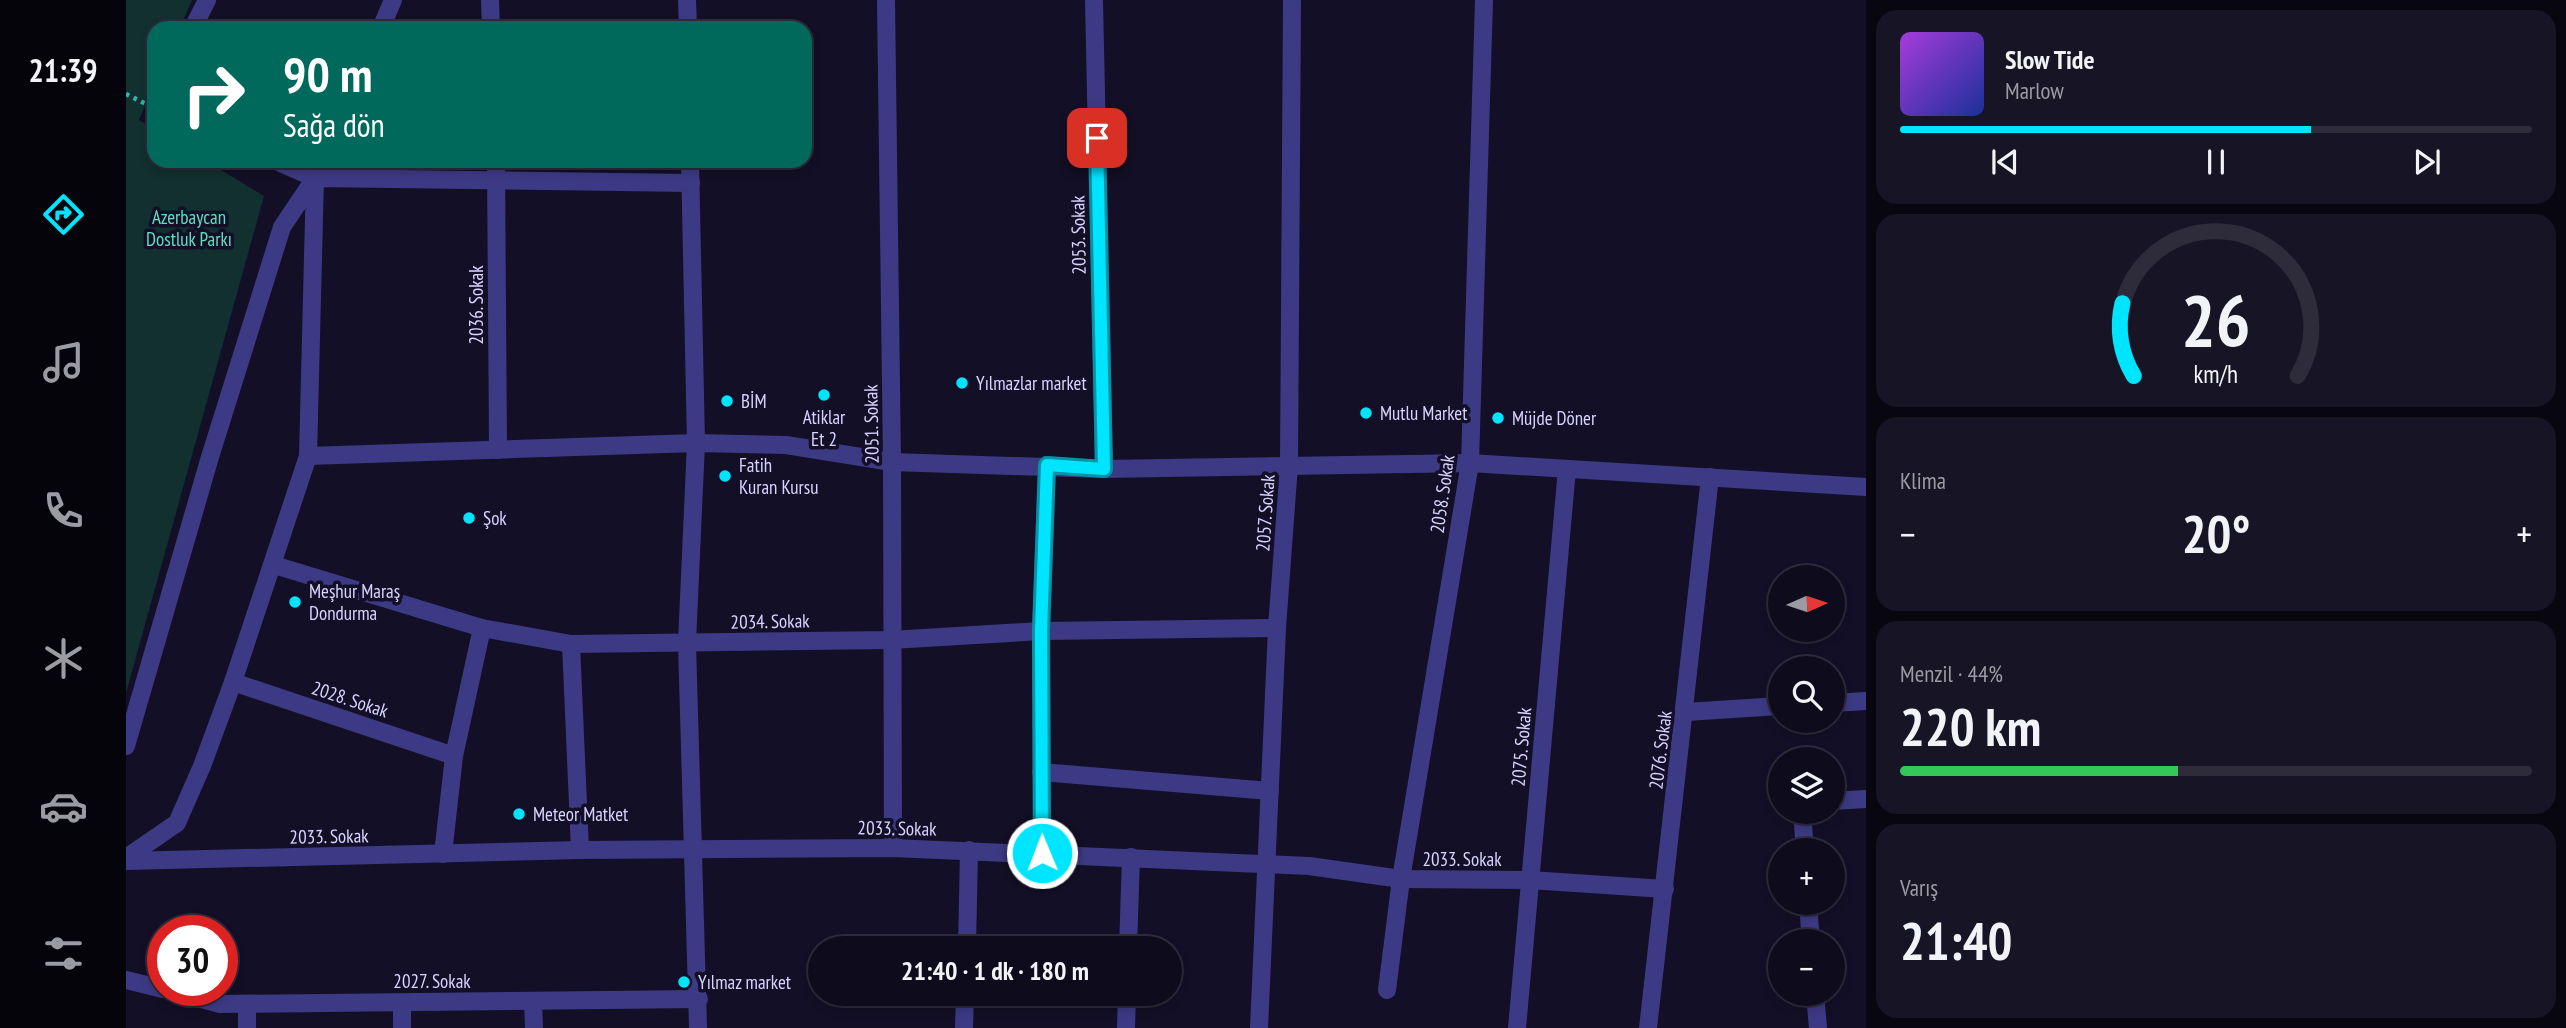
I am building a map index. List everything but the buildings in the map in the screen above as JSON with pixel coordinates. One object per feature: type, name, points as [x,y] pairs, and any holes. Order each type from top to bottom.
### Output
[{"type":"street","points":[[196,21],[207,0]]},
{"type":"street","points":[[384,21],[393,0]]},
{"type":"street","points":[[490,0],[491,21]]},
{"type":"street","points":[[687,0],[688,21]]},
{"type":"street","name":"2051. Sokak","points":[[886,0],[892,462],[893,848]]},
{"type":"street","name":"2053. Sokak","points":[[1094,0],[1104,469]]},
{"type":"street","name":"2057. Sokak","points":[[1259,1028],[1277,628],[1289,465],[1292,0]]},
{"type":"street","name":"2058. Sokak","points":[[1387,990],[1401,879],[1469,463],[1484,0]]},
{"type":"street","points":[[292,168],[315,178],[496,183],[691,183]]},
{"type":"street","points":[[126,746],[130,718],[282,227],[320,168]]},
{"type":"street","name":"2036. Sokak","points":[[496,168],[498,450]]},
{"type":"street","points":[[690,168],[696,443],[687,643],[698,1028]]},
{"type":"street","points":[[126,860],[177,823],[233,682],[308,456],[315,178]]},
{"type":"street","points":[[308,456],[696,443],[786,445],[892,462],[1047,465],[1104,469],[1469,463],[1866,487]]},
{"type":"street","points":[[1042,853],[1041,631],[1047,465]]},
{"type":"street","name":"2075. Sokak","points":[[1517,1028],[1567,469]]},
{"type":"street","name":"2076. Sokak","points":[[1648,1028],[1686,712],[1710,477]]},
{"type":"street","name":"2034. Sokak","points":[[274,565],[482,628],[570,644],[891,640],[1041,631],[1277,628]]},
{"type":"street","points":[[443,854],[454,756],[482,628]]},
{"type":"street","points":[[570,644],[580,850]]},
{"type":"street","name":"2028. Sokak","points":[[233,682],[454,756]]},
{"type":"street","points":[[1845,702],[1866,701]]},
{"type":"street","points":[[1686,712],[1768,707]]},
{"type":"street","points":[[1041,772],[1270,791]]},
{"type":"street","points":[[1845,800],[1866,799]]},
{"type":"street","name":"2033. Sokak","points":[[126,860],[694,848],[893,848],[1309,866],[1401,879],[1530,880],[1665,889]]},
{"type":"street","points":[[967,936],[969,850]]},
{"type":"street","points":[[1128,936],[1131,857]]},
{"type":"street","name":"2027. Sokak","points":[[126,980],[147,985]]},
{"type":"street","name":"2027. Sokak","points":[[238,1004],[699,999]]},
{"type":"street","points":[[533,1002],[534,1028]]},
{"type":"street","points":[[402,1003],[402,1028]]},
{"type":"street","points":[[247,1004],[247,1028]]},
{"type":"street","points":[[964,1028],[965,1006]]},
{"type":"street","points":[[1126,1028],[1127,1006]]},
{"type":"street","points":[[1816,1006],[1818,1028]]},
{"type":"path","points":[[126,94],[147,104]]},
{"type":"green space","name":"Azerbaycan Dostluk Parkı","points":[[126,0],[192,0],[183,21],[147,21],[147,102],[139,120],[147,125],[147,168],[218,168],[264,196],[126,693]]},
{"type":"place","name":"Yılmazlar market","points":[[962,383]]},
{"type":"place","name":"Atiklar Et 2","points":[[824,395]]},
{"type":"place","name":"BİM","points":[[727,401]]},
{"type":"place","name":"Mutlu Market","points":[[1366,413]]},
{"type":"place","name":"Müjde Döner","points":[[1498,418]]},
{"type":"place","name":"Fatih Kuran Kursu","points":[[725,476]]},
{"type":"place","name":"Şok","points":[[469,518]]},
{"type":"place","name":"Meşhur Maraş Dondurma","points":[[295,602]]},
{"type":"place","name":"Meteor Matket","points":[[519,814]]},
{"type":"place","name":"Yılmaz market","points":[[684,982]]},
{"type":"route","points":[[1042,853],[1041,631],[1047,465],[1104,469],[1097,138]]}]
